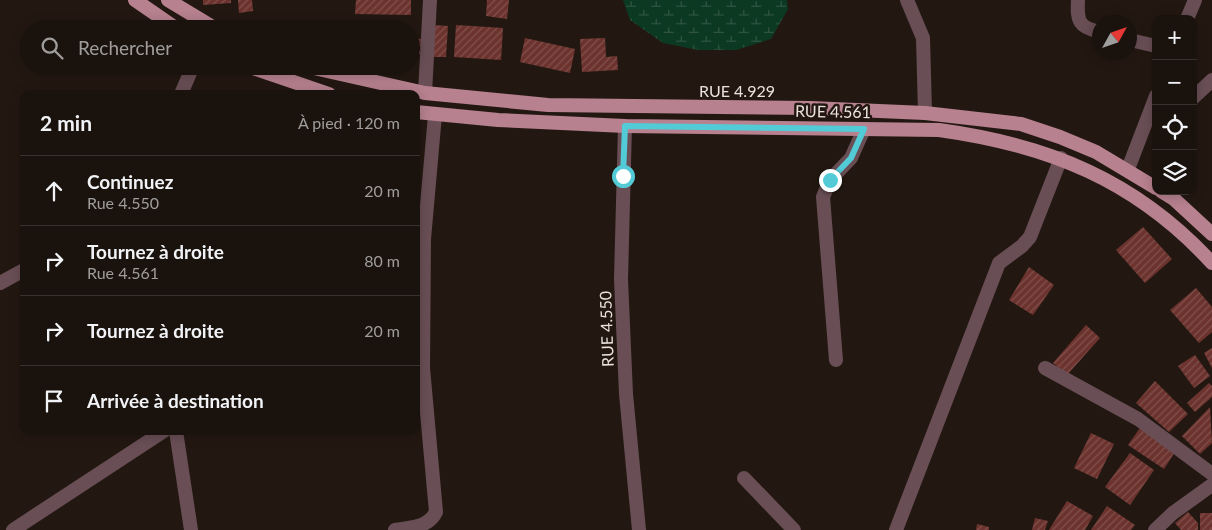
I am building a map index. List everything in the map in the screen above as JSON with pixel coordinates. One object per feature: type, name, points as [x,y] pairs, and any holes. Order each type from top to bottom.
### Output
[{"type":"main road","points":[[135,0],[164,20]]},
{"type":"main road","points":[[168,0],[201,20]]},
{"type":"main road","points":[[273,75],[317,90]]},
{"type":"main road","name":"RUE 4.929","points":[[345,75],[412,90]]},
{"type":"main road","name":"RUE 4.929","points":[[420,92],[548,105],[810,108],[925,113],[1021,124],[1069,140],[1128,169],[1152,185]]},
{"type":"main road","name":"RUE 4.561","points":[[420,113],[625,126],[939,130],[984,136],[1061,158],[1118,186],[1172,222],[1212,262]]},
{"type":"main road","points":[[1168,195],[1212,234]]},
{"type":"street","points":[[425,93],[430,0]]},
{"type":"street","points":[[907,0],[923,38],[925,113]]},
{"type":"street","points":[[1078,0],[1077,14],[1080,24],[1092,30]]},
{"type":"street","points":[[1189,15],[1195,0]]},
{"type":"street","points":[[1137,42],[1152,45]]},
{"type":"street","points":[[183,90],[189,75]]},
{"type":"street","points":[[1197,94],[1212,80]]},
{"type":"street","points":[[1128,169],[1152,105]]},
{"type":"street","points":[[395,530],[422,526],[436,512],[422,368],[424,239],[435,115]]},
{"type":"street","name":"RUE 4.550","points":[[625,126],[621,279],[626,394],[639,530]]},
{"type":"street","points":[[836,360],[823,197],[830,180],[851,158],[864,129]]},
{"type":"street","points":[[1139,139],[1152,130]]},
{"type":"street","points":[[896,530],[999,263],[1022,246],[1030,236],[1061,158]]},
{"type":"street","points":[[0,283],[20,272]]},
{"type":"street","points":[[1045,368],[1138,419],[1212,474]]},
{"type":"street","points":[[13,530],[158,435]]},
{"type":"street","points":[[177,435],[191,530]]},
{"type":"street","points":[[744,478],[794,530]]},
{"type":"street","points":[[1155,530],[1173,513],[1212,485]]},
{"type":"green space","points":[[623,0],[787,0],[788,9],[771,39],[736,50],[698,50],[663,43],[630,20]]},
{"type":"building","points":[[203,0],[231,0],[231,3],[203,5]]},
{"type":"building","points":[[238,0],[252,0],[253,11],[239,13]]},
{"type":"building","points":[[356,0],[411,0],[411,15],[355,14]]},
{"type":"building","points":[[487,0],[509,0],[507,19],[486,16]]},
{"type":"building","points":[[433,25],[448,26],[446,57],[431,57]]},
{"type":"building","points":[[456,25],[503,28],[501,60],[454,57]]},
{"type":"building","points":[[525,38],[575,49],[570,73],[520,62]]},
{"type":"building","points":[[605,38],[606,57],[617,56],[618,70],[582,72],[580,39]]},
{"type":"building","points":[[1143,227],[1172,259],[1145,283],[1116,250]]},
{"type":"building","points":[[1029,267],[1054,285],[1033,315],[1009,300]]},
{"type":"building","points":[[1196,288],[1212,307],[1212,332],[1199,343],[1170,310]]},
{"type":"building","points":[[1086,325],[1100,338],[1067,375],[1053,363]]},
{"type":"building","points":[[1212,348],[1212,368],[1204,353]]},
{"type":"building","points":[[1195,355],[1210,376],[1194,388],[1178,366]]},
{"type":"building","points":[[1155,381],[1188,414],[1169,432],[1136,403]]},
{"type":"building","points":[[1209,383],[1212,386],[1212,397],[1195,412],[1187,403]]},
{"type":"building","points":[[1210,407],[1212,443],[1200,454],[1182,436]]},
{"type":"building","points":[[1140,428],[1175,452],[1164,469],[1128,445]]},
{"type":"building","points":[[1091,433],[1114,444],[1097,479],[1074,468]]},
{"type":"building","points":[[1130,453],[1154,470],[1130,505],[1105,487]]},
{"type":"building","points":[[1067,501],[1093,516],[1085,530],[1049,530]]},
{"type":"building","points":[[1107,506],[1135,525],[1131,530],[1091,530]]},
{"type":"building","points":[[1188,512],[1198,523],[1198,530],[1181,530],[1175,523]]},
{"type":"building","points":[[1200,513],[1212,513],[1212,530],[1200,530]]},
{"type":"building","points":[[1035,518],[1048,521],[1045,530],[1032,530]]},
{"type":"building","points":[[977,524],[989,527],[989,530],[976,530]]},
{"type":"route","points":[[623,176],[625,126],[864,129],[851,158],[830,180]]}]
